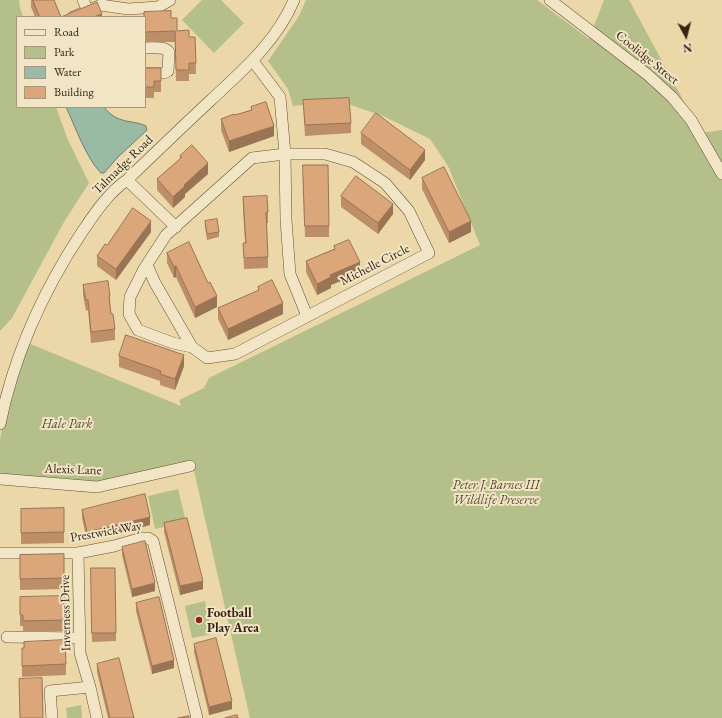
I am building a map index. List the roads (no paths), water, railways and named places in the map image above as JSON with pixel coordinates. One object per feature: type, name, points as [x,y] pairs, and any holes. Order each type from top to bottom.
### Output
[{"type":"street","points":[[83,0],[88,11]]},
{"type":"street","points":[[76,16],[101,5],[128,13],[158,7],[170,0]]},
{"type":"street","name":"Talmadge Road","points":[[0,424],[11,381],[24,342],[38,308],[56,273],[93,216],[116,188],[127,180],[253,61],[289,13],[294,0]]},
{"type":"street","name":"Coolidge Street","points":[[550,0],[648,75],[672,97],[691,120],[722,174]]},
{"type":"street","points":[[146,48],[167,49],[169,52],[169,59],[168,71],[164,74],[146,73]]},
{"type":"street","points":[[253,61],[280,97],[285,154],[286,220],[290,274],[307,316]]},
{"type":"street","name":"Michelle Circle","points":[[147,265],[155,283],[192,347],[207,358],[235,354],[429,253],[409,211],[385,183],[353,162],[325,154],[285,154],[252,158],[166,236],[147,265],[130,297],[129,314],[138,330],[173,343],[192,347]]},
{"type":"street","points":[[127,180],[176,227]]},
{"type":"street","name":"Alexis Lane","points":[[0,479],[97,487],[190,466]]},
{"type":"street","name":"Prestwick Way","points":[[0,552],[78,553],[101,549],[142,538],[148,538],[153,541],[197,718]]},
{"type":"street","name":"Inverness Drive","points":[[78,553],[80,653],[97,718]]},
{"type":"street","points":[[6,637],[80,638]]},
{"type":"street","points":[[52,718],[50,691],[90,687]]},
{"type":"water","points":[[66,108],[105,108],[114,117],[146,126],[147,130],[118,157],[104,173],[101,173],[90,159]]},
{"type":"place","name":"Football Play Area","points":[[199,620]]},
{"type":"park label","name":"Hale Park","points":[[67,424]]},
{"type":"park label","name":"Peter J. Barnes III Wildlife Preserve","points":[[496,492]]}]
